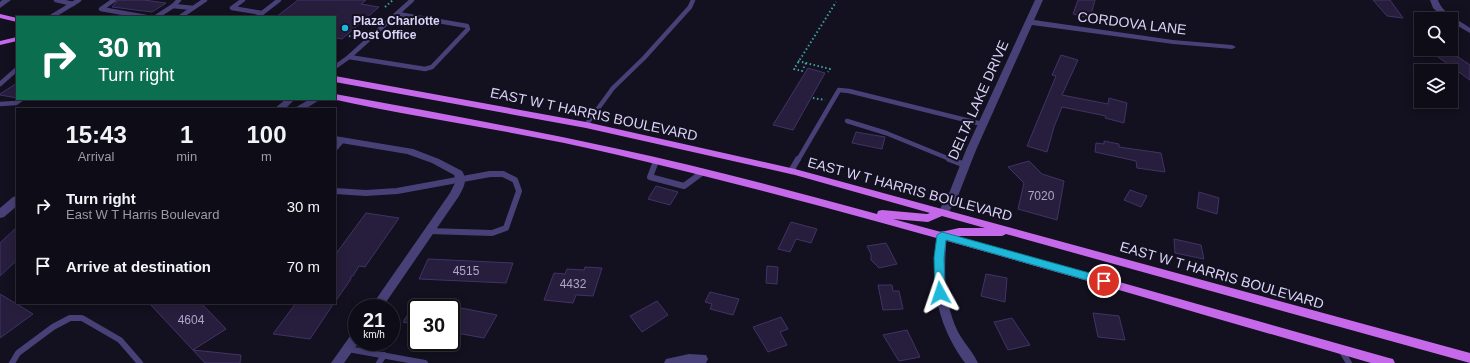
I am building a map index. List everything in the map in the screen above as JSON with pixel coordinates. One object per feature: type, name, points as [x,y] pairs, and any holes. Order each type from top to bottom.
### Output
[{"type":"main road","points":[[0,16],[16,20]]},
{"type":"main road","points":[[0,34],[16,38]]},
{"type":"main road","points":[[0,43],[16,38]]},
{"type":"main road","name":"EAST W T HARRIS BOULEVARD","points":[[336,79],[586,125],[791,171],[1470,358]]},
{"type":"main road","points":[[336,97],[524,132],[703,172],[942,235],[1389,363]]},
{"type":"main road","points":[[852,211],[928,218],[943,212]]},
{"type":"main road","points":[[942,235],[959,232],[1022,234]]},
{"type":"street","points":[[0,6],[8,0]]},
{"type":"street","name":"DELTA LAKE DRIVE","points":[[943,212],[952,196],[982,124],[1039,0]]},
{"type":"street","points":[[1434,0],[1442,12]]},
{"type":"street","name":"CORDOVA LANE","points":[[1029,22],[1173,42],[1232,47]]},
{"type":"street","points":[[1458,23],[1470,31]]},
{"type":"street","points":[[280,108],[290,100]]},
{"type":"street","points":[[300,108],[315,100]]},
{"type":"street","points":[[337,143],[394,148],[429,159],[459,173],[461,181],[455,194],[382,299]]},
{"type":"street","points":[[0,214],[16,201]]},
{"type":"street","points":[[942,235],[938,278],[942,307],[956,340],[972,363]]},
{"type":"street","points":[[337,363],[348,349]]},
{"type":"street","points":[[670,363],[689,359],[702,359]]},
{"type":"lane","points":[[56,0],[73,4]]},
{"type":"lane","points":[[53,16],[79,0]]},
{"type":"lane","points":[[114,0],[101,9],[140,16]]},
{"type":"lane","points":[[158,16],[173,6],[179,0]]},
{"type":"lane","points":[[181,16],[205,0]]},
{"type":"lane","points":[[243,0],[232,8],[262,13]]},
{"type":"lane","points":[[258,16],[279,0]]},
{"type":"lane","points":[[336,66],[349,57],[398,14],[411,0]]},
{"type":"lane","points":[[586,125],[613,88],[644,58],[690,7],[692,0]]},
{"type":"lane","points":[[173,6],[193,8]]},
{"type":"lane","points":[[349,57],[425,69],[432,66],[468,29],[467,26],[398,14]]},
{"type":"lane","points":[[0,84],[16,70]]},
{"type":"lane","points":[[791,171],[839,90],[849,91],[982,124]]},
{"type":"lane","points":[[0,104],[16,103],[20,100]]},
{"type":"lane","points":[[847,121],[886,133],[965,165]]},
{"type":"lane","points":[[656,161],[650,177],[684,186],[703,172]]},
{"type":"lane","points":[[336,191],[371,194],[461,181],[494,174],[505,174],[515,180],[519,191],[506,228],[492,233],[429,231]]},
{"type":"lane","points":[[12,363],[18,353],[53,327],[70,318],[82,318],[120,340],[140,363]]},
{"type":"lane","points":[[1341,349],[1350,363]]},
{"type":"lane","points":[[360,351],[425,363]]},
{"type":"lane","points":[[379,363],[384,355]]},
{"type":"path","points":[[385,7],[393,0]]},
{"type":"path","points":[[806,63],[802,70],[794,68],[836,2]]},
{"type":"path","points":[[798,61],[830,69],[828,72]]},
{"type":"building","points":[[118,0],[144,0],[166,3],[152,12],[112,7]]},
{"type":"building","name":"Plaza Charlotte Post Office","points":[[298,0],[366,0],[361,4],[379,7],[342,39],[336,38],[336,16],[277,16]]},
{"type":"building","points":[[1078,0],[1095,0],[1090,18],[1073,14]]},
{"type":"building","points":[[1373,0],[1390,0],[1403,18],[1387,16]]},
{"type":"building","points":[[1061,55],[1078,60],[1062,95],[1108,104],[1109,98],[1127,103],[1124,123],[1105,118],[1106,116],[1062,107],[1054,127],[1047,152],[1027,146],[1056,76],[1052,75]]},
{"type":"building","points":[[1437,56],[1456,56],[1470,65],[1470,80],[1458,71],[1458,64],[1448,64]]},
{"type":"building","points":[[808,68],[825,73],[793,130],[773,125]]},
{"type":"building","points":[[16,84],[16,98],[0,94]]},
{"type":"building","points":[[856,132],[885,137],[882,149],[852,143]]},
{"type":"building","points":[[1104,141],[1119,144],[1119,147],[1161,153],[1165,172],[1137,168],[1136,161],[1095,152],[1096,143],[1104,144]]},
{"type":"building","points":[[1029,161],[1042,174],[1064,181],[1057,220],[1018,209],[1024,183],[1008,167]]},
{"type":"building","points":[[656,186],[678,192],[670,205],[648,199]]},
{"type":"building","points":[[1130,190],[1147,196],[1141,207],[1124,200]]},
{"type":"building","points":[[1199,192],[1219,198],[1217,214],[1197,208]]},
{"type":"building","points":[[366,213],[399,218],[365,267],[359,266],[353,276],[351,276],[351,279],[336,301],[336,254]]},
{"type":"building","points":[[791,222],[817,229],[811,243],[796,239],[790,252],[778,249]]},
{"type":"building","points":[[16,228],[16,261],[0,276],[0,243]]},
{"type":"building","points":[[1174,239],[1201,245],[1204,259],[1175,253]]},
{"type":"building","points":[[886,243],[897,264],[879,268],[871,260],[871,254],[867,246]]},
{"type":"building","points":[[428,259],[513,263],[506,283],[419,279]]},
{"type":"building","points":[[767,266],[778,267],[777,284],[766,283]]},
{"type":"building","points":[[585,267],[602,268],[593,296],[576,295],[573,303],[544,300],[554,273],[565,274],[567,269],[584,270]]},
{"type":"building","points":[[986,274],[1007,278],[1005,302],[981,296]]},
{"type":"building","points":[[878,285],[892,285],[893,291],[899,291],[903,309],[883,310]]},
{"type":"building","points":[[710,292],[739,299],[733,315],[710,309],[712,304],[705,302]]},
{"type":"building","points":[[0,294],[33,314],[0,338]]},
{"type":"building","points":[[657,301],[668,315],[642,332],[630,316]]},
{"type":"building","points":[[150,304],[202,304],[226,329],[193,350],[241,355],[240,363],[205,363]]},
{"type":"building","points":[[295,304],[333,304],[310,339],[273,334]]},
{"type":"building","points":[[460,308],[497,315],[484,338],[460,334]]},
{"type":"building","points":[[1093,313],[1119,316],[1125,340],[1098,337]]},
{"type":"building","points":[[408,314],[408,323],[403,322]]},
{"type":"building","points":[[781,317],[788,329],[780,332],[787,345],[768,352],[753,327]]},
{"type":"building","points":[[1012,318],[1030,345],[1008,350],[994,322]]},
{"type":"building","points":[[907,330],[920,357],[899,361],[883,335]]},
{"type":"place","name":"Plaza Charlotte Post Office","points":[[345,28]]},
{"type":"route","points":[[940,293],[938,278],[942,235],[1104,281]]}]
